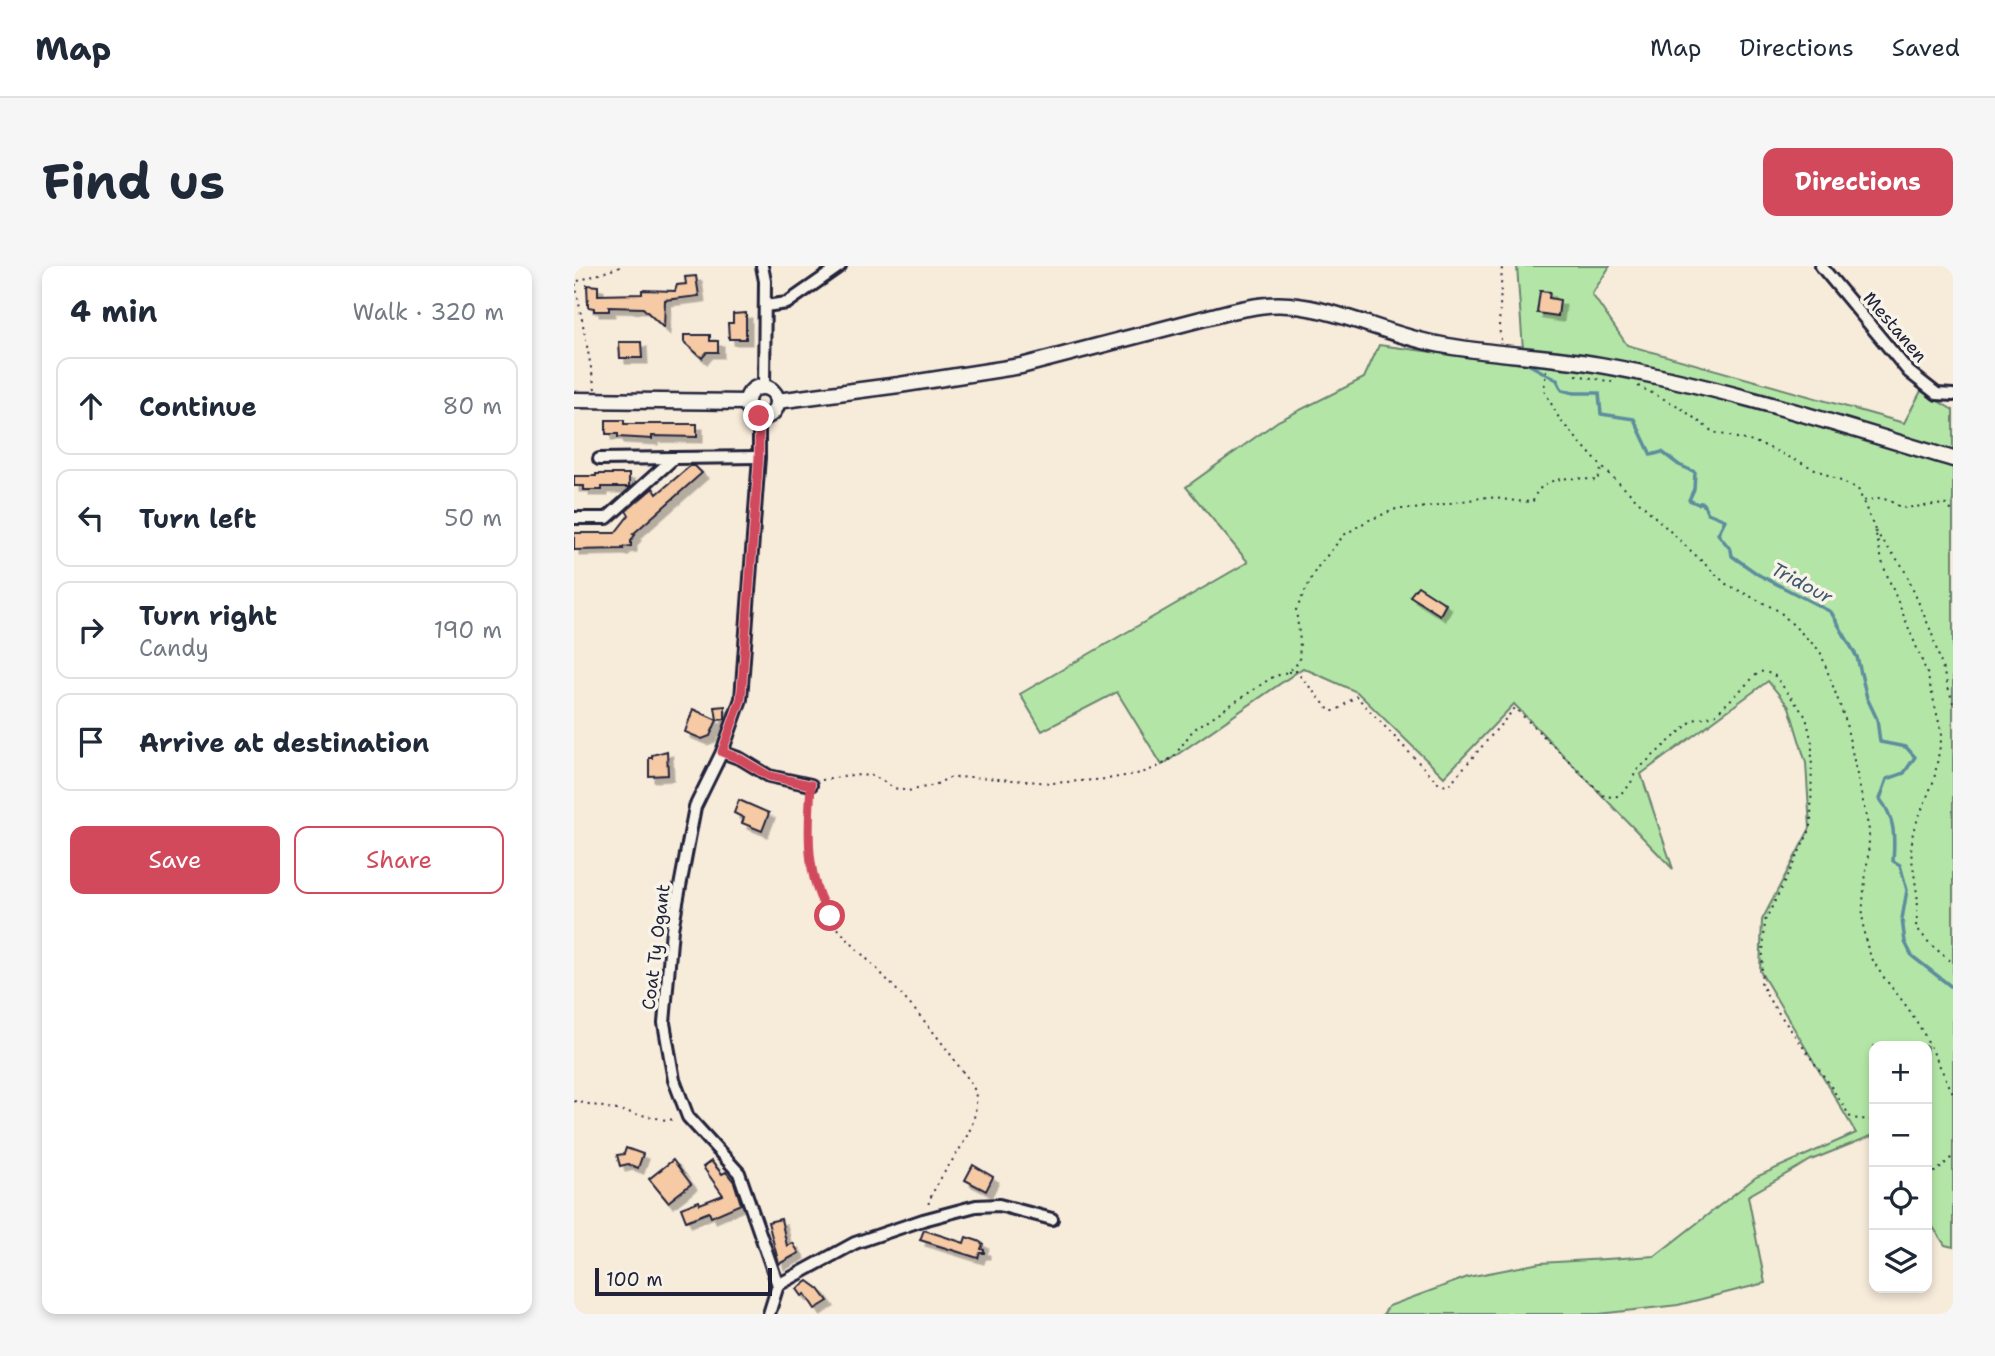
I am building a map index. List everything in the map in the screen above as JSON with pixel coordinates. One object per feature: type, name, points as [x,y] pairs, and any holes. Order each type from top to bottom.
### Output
[{"type":"street","points":[[762,266],[765,281],[764,387]]},
{"type":"street","points":[[765,306],[787,303],[840,266]]},
{"type":"street","name":"Mestanen","points":[[1821,266],[1909,372],[1937,394],[1953,395]]},
{"type":"street","points":[[777,401],[1021,366],[1261,305],[1290,305],[1325,312],[1435,344],[1502,355],[1599,365],[1730,393],[1953,459]]},
{"type":"street","points":[[747,402],[753,391],[764,387],[771,390],[777,401]]},
{"type":"street","points":[[574,400],[747,402]]},
{"type":"street","points":[[747,402],[751,411],[759,416],[772,413],[777,401]]},
{"type":"street","name":"Coat Ty Ogant","points":[[759,416],[759,457],[741,699],[722,752],[695,807],[672,929],[664,1023],[674,1080],[688,1117],[739,1173],[778,1285]]},
{"type":"street","points":[[598,459],[759,457]]},
{"type":"street","points":[[574,518],[607,518],[674,458]]},
{"type":"street","points":[[722,752],[769,776],[811,785]]},
{"type":"street","points":[[769,1314],[778,1285],[855,1242],[976,1206],[999,1205],[1052,1219]]},
{"type":"path","points":[[598,400],[575,282],[623,266]]},
{"type":"path","points":[[1502,266],[1499,327],[1502,355]]},
{"type":"path","points":[[1553,369],[1546,368],[1544,390],[1560,420],[1602,467],[1726,584],[1779,611],[1820,651],[1845,719],[1864,801],[1870,848],[1863,903],[1865,940],[1878,972],[1913,1015],[1953,1093]]},
{"type":"path","points":[[1573,374],[1622,383]]},
{"type":"path","points":[[1634,384],[1678,406],[1713,432],[1760,444],[1858,489],[1875,530],[1883,565],[1927,673],[1942,735],[1934,780],[1913,831],[1911,852],[1918,901],[1916,927],[1930,944],[1953,963]]},
{"type":"path","points":[[1287,672],[1298,662],[1300,641],[1296,610],[1316,569],[1344,535],[1367,521],[1396,509],[1414,509],[1487,496],[1532,501],[1543,484],[1556,480],[1597,481],[1602,467]]},
{"type":"path","points":[[1863,500],[1888,500],[1902,508],[1945,504],[1953,512]]},
{"type":"path","points":[[1875,530],[1903,566],[1931,631],[1953,704]]},
{"type":"path","points":[[923,1220],[932,1192],[957,1155],[975,1117],[976,1089],[942,1040],[840,933],[819,899],[808,825],[811,785],[817,780],[852,775],[874,776],[894,788],[908,791],[935,785],[948,778],[1029,783],[1080,782],[1142,773],[1162,765],[1175,755],[1193,730],[1271,678],[1296,671],[1330,711],[1336,711],[1356,696],[1439,784],[1448,786],[1514,708],[1605,797],[1618,796],[1630,785],[1636,771],[1693,720],[1714,715],[1758,673],[1764,671],[1775,676],[1806,717],[1812,743],[1811,828],[1765,921],[1761,982],[1768,998],[1851,1118],[1869,1120]]},
{"type":"path","points":[[574,1101],[666,1120],[688,1117]]},
{"type":"path","points":[[1932,1173],[1953,1156]]},
{"type":"green space","points":[[1517,266],[1610,266],[1592,294],[1627,345],[1904,423],[1921,391],[1953,410],[1953,1247],[1945,1245],[1932,1226],[1932,1041],[1869,1041],[1869,1137],[1811,1160],[1748,1196],[1765,1283],[1678,1305],[1599,1314],[1383,1314],[1389,1306],[1468,1277],[1540,1263],[1655,1256],[1756,1177],[1856,1133],[1760,971],[1762,920],[1810,828],[1806,763],[1789,707],[1768,681],[1641,774],[1673,869],[1514,704],[1444,777],[1357,692],[1303,668],[1162,765],[1117,692],[1042,731],[1020,694],[1248,562],[1186,487],[1278,421],[1364,378],[1379,345],[1524,364]]},
{"type":"building","points":[[696,276],[699,296],[665,300],[664,328],[643,308],[609,307],[609,311],[594,311],[594,308],[588,307],[587,285],[598,286],[598,295],[642,294],[642,290],[675,291],[677,285],[686,284],[685,277]]},
{"type":"building","points":[[1540,291],[1550,292],[1549,298],[1560,300],[1558,316],[1537,313]]},
{"type":"building","points":[[746,313],[746,339],[729,339],[728,323],[733,323],[733,314]]},
{"type":"building","points":[[684,335],[710,335],[710,341],[718,341],[718,352],[707,352],[702,358],[684,342]]},
{"type":"building","points":[[619,342],[641,342],[642,358],[620,358]]},
{"type":"building","points":[[606,420],[624,420],[624,424],[697,424],[697,437],[618,437],[618,434],[606,434]]},
{"type":"building","points":[[690,466],[695,466],[702,473],[633,534],[635,535],[631,546],[622,547],[623,549],[574,550],[574,533],[615,533],[629,515],[626,511],[653,488],[657,494]]},
{"type":"building","points":[[629,474],[629,487],[584,490],[584,486],[574,486],[574,476]]},
{"type":"building","points":[[1418,586],[1446,604],[1440,615],[1410,596]]},
{"type":"building","points":[[725,706],[725,719],[717,720],[715,707]]},
{"type":"building","points":[[693,709],[717,720],[710,736],[702,739],[685,732]]},
{"type":"building","points":[[667,751],[668,775],[649,776],[649,758]]},
{"type":"building","points":[[739,800],[769,813],[762,831],[742,823],[744,818],[734,813]]},
{"type":"building","points":[[626,1148],[643,1154],[638,1168],[628,1164],[620,1166],[617,1155],[624,1154]]},
{"type":"building","points":[[673,1160],[691,1184],[668,1202],[649,1179]]},
{"type":"building","points":[[711,1161],[722,1174],[726,1172],[734,1182],[741,1204],[711,1217],[709,1212],[686,1221],[681,1208],[723,1195],[703,1167]]},
{"type":"building","points":[[973,1165],[993,1177],[986,1191],[965,1180]]},
{"type":"building","points":[[781,1219],[787,1246],[793,1243],[799,1253],[779,1264],[768,1222]]},
{"type":"building","points":[[924,1230],[964,1243],[966,1237],[978,1241],[983,1244],[981,1249],[984,1253],[980,1253],[978,1258],[920,1240]]},
{"type":"building","points":[[808,1281],[819,1289],[828,1301],[815,1309],[805,1294],[802,1296],[797,1289]]},
{"type":"waterway","name":"Tridour","points":[[1528,364],[1557,380],[1562,390],[1599,393],[1601,414],[1634,419],[1651,455],[1662,452],[1679,465],[1695,472],[1694,489],[1689,500],[1698,504],[1702,502],[1708,513],[1725,520],[1718,534],[1731,550],[1732,556],[1759,575],[1831,612],[1857,657],[1867,698],[1877,719],[1880,742],[1906,747],[1915,757],[1904,773],[1887,779],[1880,799],[1889,813],[1893,828],[1893,861],[1900,865],[1907,890],[1902,919],[1905,942],[1912,956],[1953,988]]},
{"type":"route","points":[[759,416],[759,457],[741,699],[722,752],[769,776],[811,785],[808,825],[813,869],[819,899],[830,916]]}]
